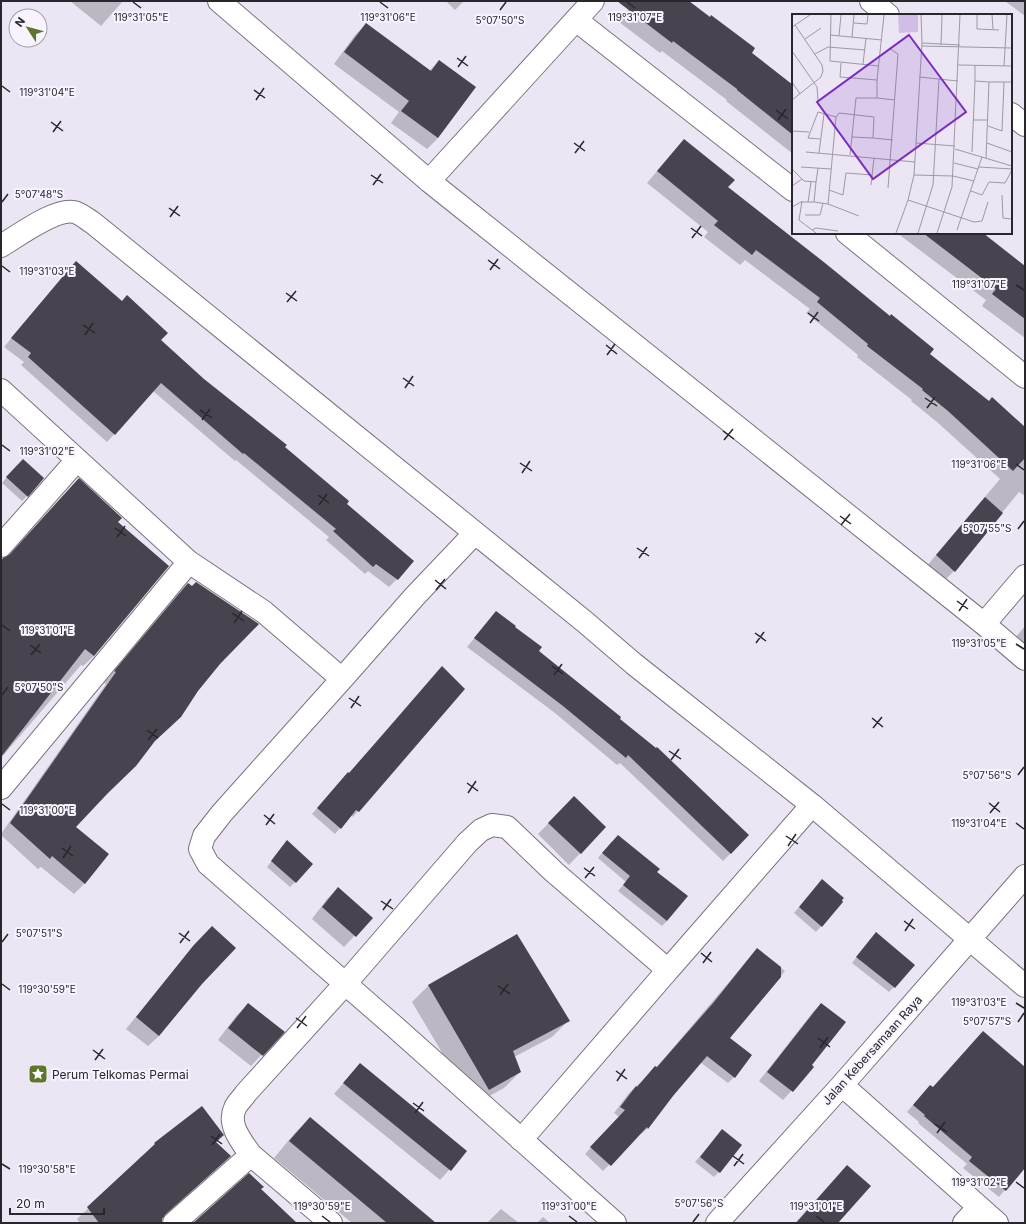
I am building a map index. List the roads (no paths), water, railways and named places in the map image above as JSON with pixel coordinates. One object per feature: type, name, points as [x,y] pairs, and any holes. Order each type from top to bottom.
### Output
[{"type":"street","points":[[219,1],[429,181],[984,624],[1025,660]]},
{"type":"street","points":[[429,181],[593,1]]},
{"type":"street","points":[[871,1],[887,14]]},
{"type":"street","points":[[576,20],[792,189]]},
{"type":"street","points":[[1012,115],[1025,125]]},
{"type":"street","points":[[1,246],[51,216],[60,213],[75,212],[93,223],[585,622],[634,664],[812,805],[1025,986]]},
{"type":"street","points":[[848,234],[1025,377]]},
{"type":"street","points":[[1,390],[189,562],[264,612],[342,679]]},
{"type":"street","points":[[1,546],[78,460]]},
{"type":"street","points":[[475,533],[415,596],[222,813],[204,836],[200,849],[208,864],[401,1032],[615,1223]]},
{"type":"street","points":[[1,788],[189,562]]},
{"type":"street","points":[[984,624],[1025,576]]},
{"type":"street","points":[[521,1140],[812,805]]},
{"type":"street","points":[[331,1223],[251,1155],[234,1128],[232,1121],[235,1107],[345,984],[467,843],[481,830],[492,825],[507,827],[554,872],[668,970]]},
{"type":"street","name":"Jalan Kebersamaan Raya","points":[[717,1223],[842,1085],[1025,876]]},
{"type":"street","points":[[842,1085],[971,1215],[997,1223]]},
{"type":"street","points":[[174,1223],[251,1155]]},
{"type":"place","name":"Perum Telkomas Permai","points":[[38,1074]]}]
